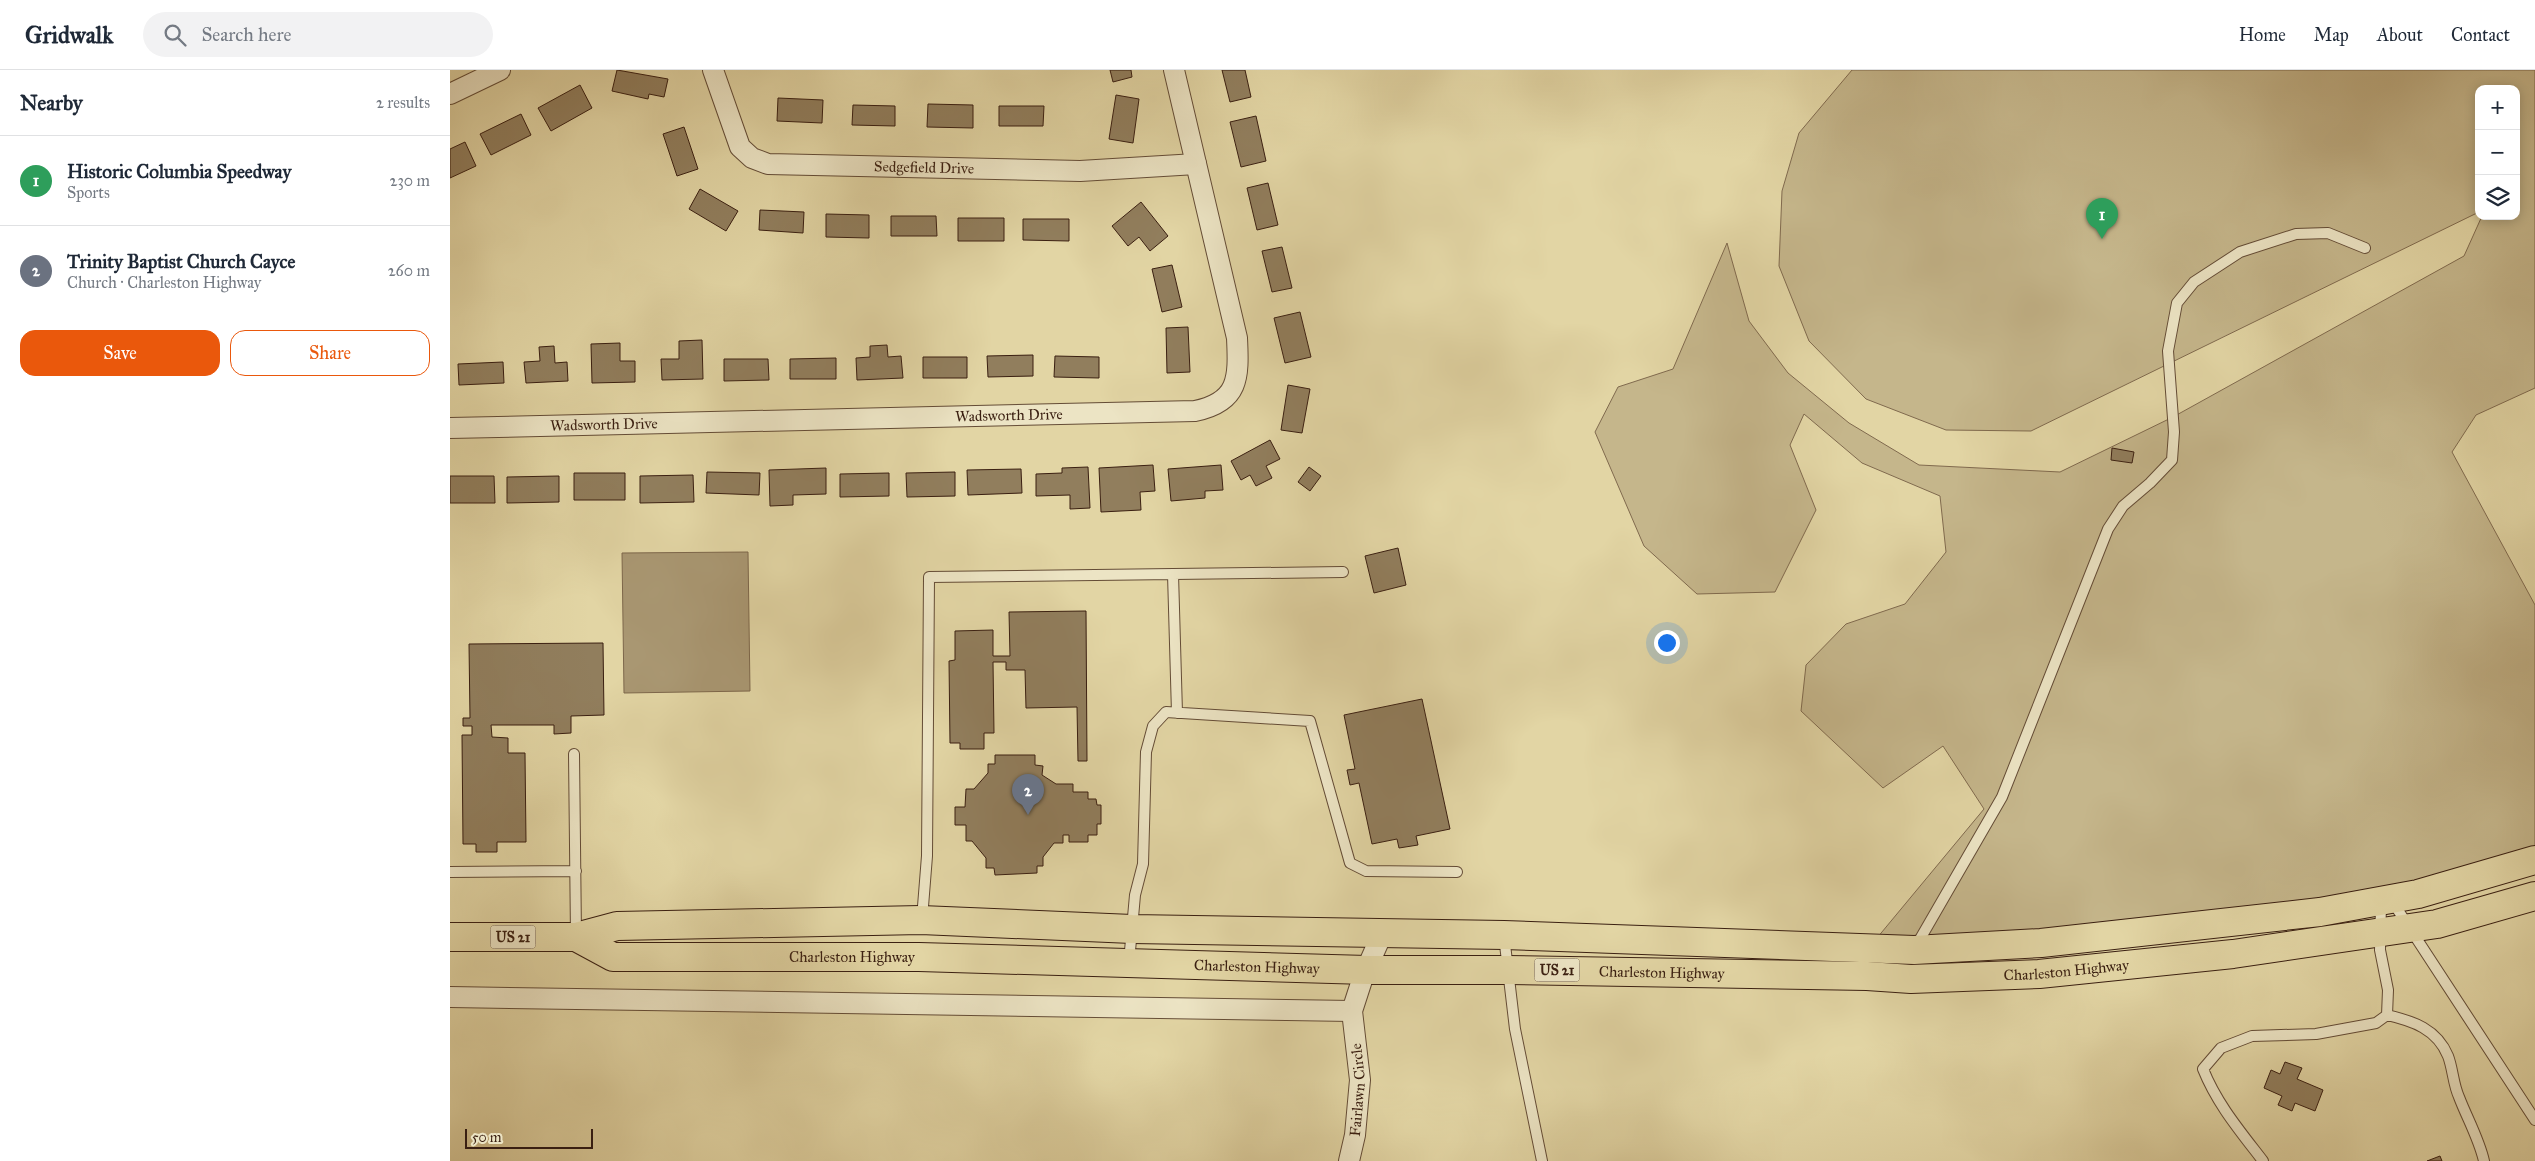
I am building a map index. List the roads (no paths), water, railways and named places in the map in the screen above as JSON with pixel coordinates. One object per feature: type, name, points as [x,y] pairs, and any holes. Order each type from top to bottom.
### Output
[{"type":"main road","name":"Charleston Highway","points":[[576,937],[613,957],[919,957],[1367,970],[1507,970],[1857,976],[1913,964],[2042,943],[2320,912],[2386,900],[2535,860]]},
{"type":"main road","name":"Charleston Highway","points":[[450,937],[576,937],[617,926],[922,920],[1132,929],[1504,935],[2039,974],[2233,954],[2437,924],[2535,896]]},
{"type":"street","points":[[450,94],[500,70]]},
{"type":"street","name":"Sedgefield Drive","points":[[713,70],[740,147],[752,158],[768,164],[1080,171],[1196,164]]},
{"type":"street","name":"Wadsworth Drive","points":[[450,428],[1195,411],[1214,407],[1228,397],[1238,376],[1237,338],[1174,70]]},
{"type":"street","name":"Fairlawn Circle","points":[[1349,1161],[1355,1134],[1360,1080],[1352,1011],[1382,934]]},
{"type":"street","points":[[450,997],[1352,1011]]},
{"type":"lane","points":[[1913,964],[2002,797],[2108,529],[2123,506],[2150,483],[2172,460],[2174,432],[2168,351],[2177,303],[2194,282],[2240,252],[2296,234],[2328,234],[2365,248]]},
{"type":"lane","points":[[922,920],[927,856],[929,576],[1343,572]]},
{"type":"lane","points":[[1173,574],[1177,713]]},
{"type":"lane","points":[[1129,963],[1135,895],[1144,864],[1146,752],[1153,726],[1166,712],[1310,721],[1350,863],[1366,871],[1457,872]]},
{"type":"lane","points":[[574,754],[576,937]]},
{"type":"lane","points":[[450,872],[576,871]]},
{"type":"lane","points":[[2386,900],[2410,927],[2535,1120]]},
{"type":"lane","points":[[2386,900],[2380,931],[2380,950],[2388,990],[2387,1015]]},
{"type":"lane","points":[[1504,935],[1507,970],[1523,1075],[1542,1161]]},
{"type":"lane","points":[[2263,1161],[2222,1108],[2213,1093],[2203,1069],[2221,1048],[2252,1036],[2316,1034],[2376,1022],[2387,1015],[2410,1020],[2424,1027],[2438,1039],[2448,1056],[2458,1094],[2481,1149],[2484,1161]]},
{"type":"place","name":"Historic Columbia Speedway","points":[[2102,239]]},
{"type":"place","name":"Trinity Baptist Church Cayce","points":[[1028,815]]}]
